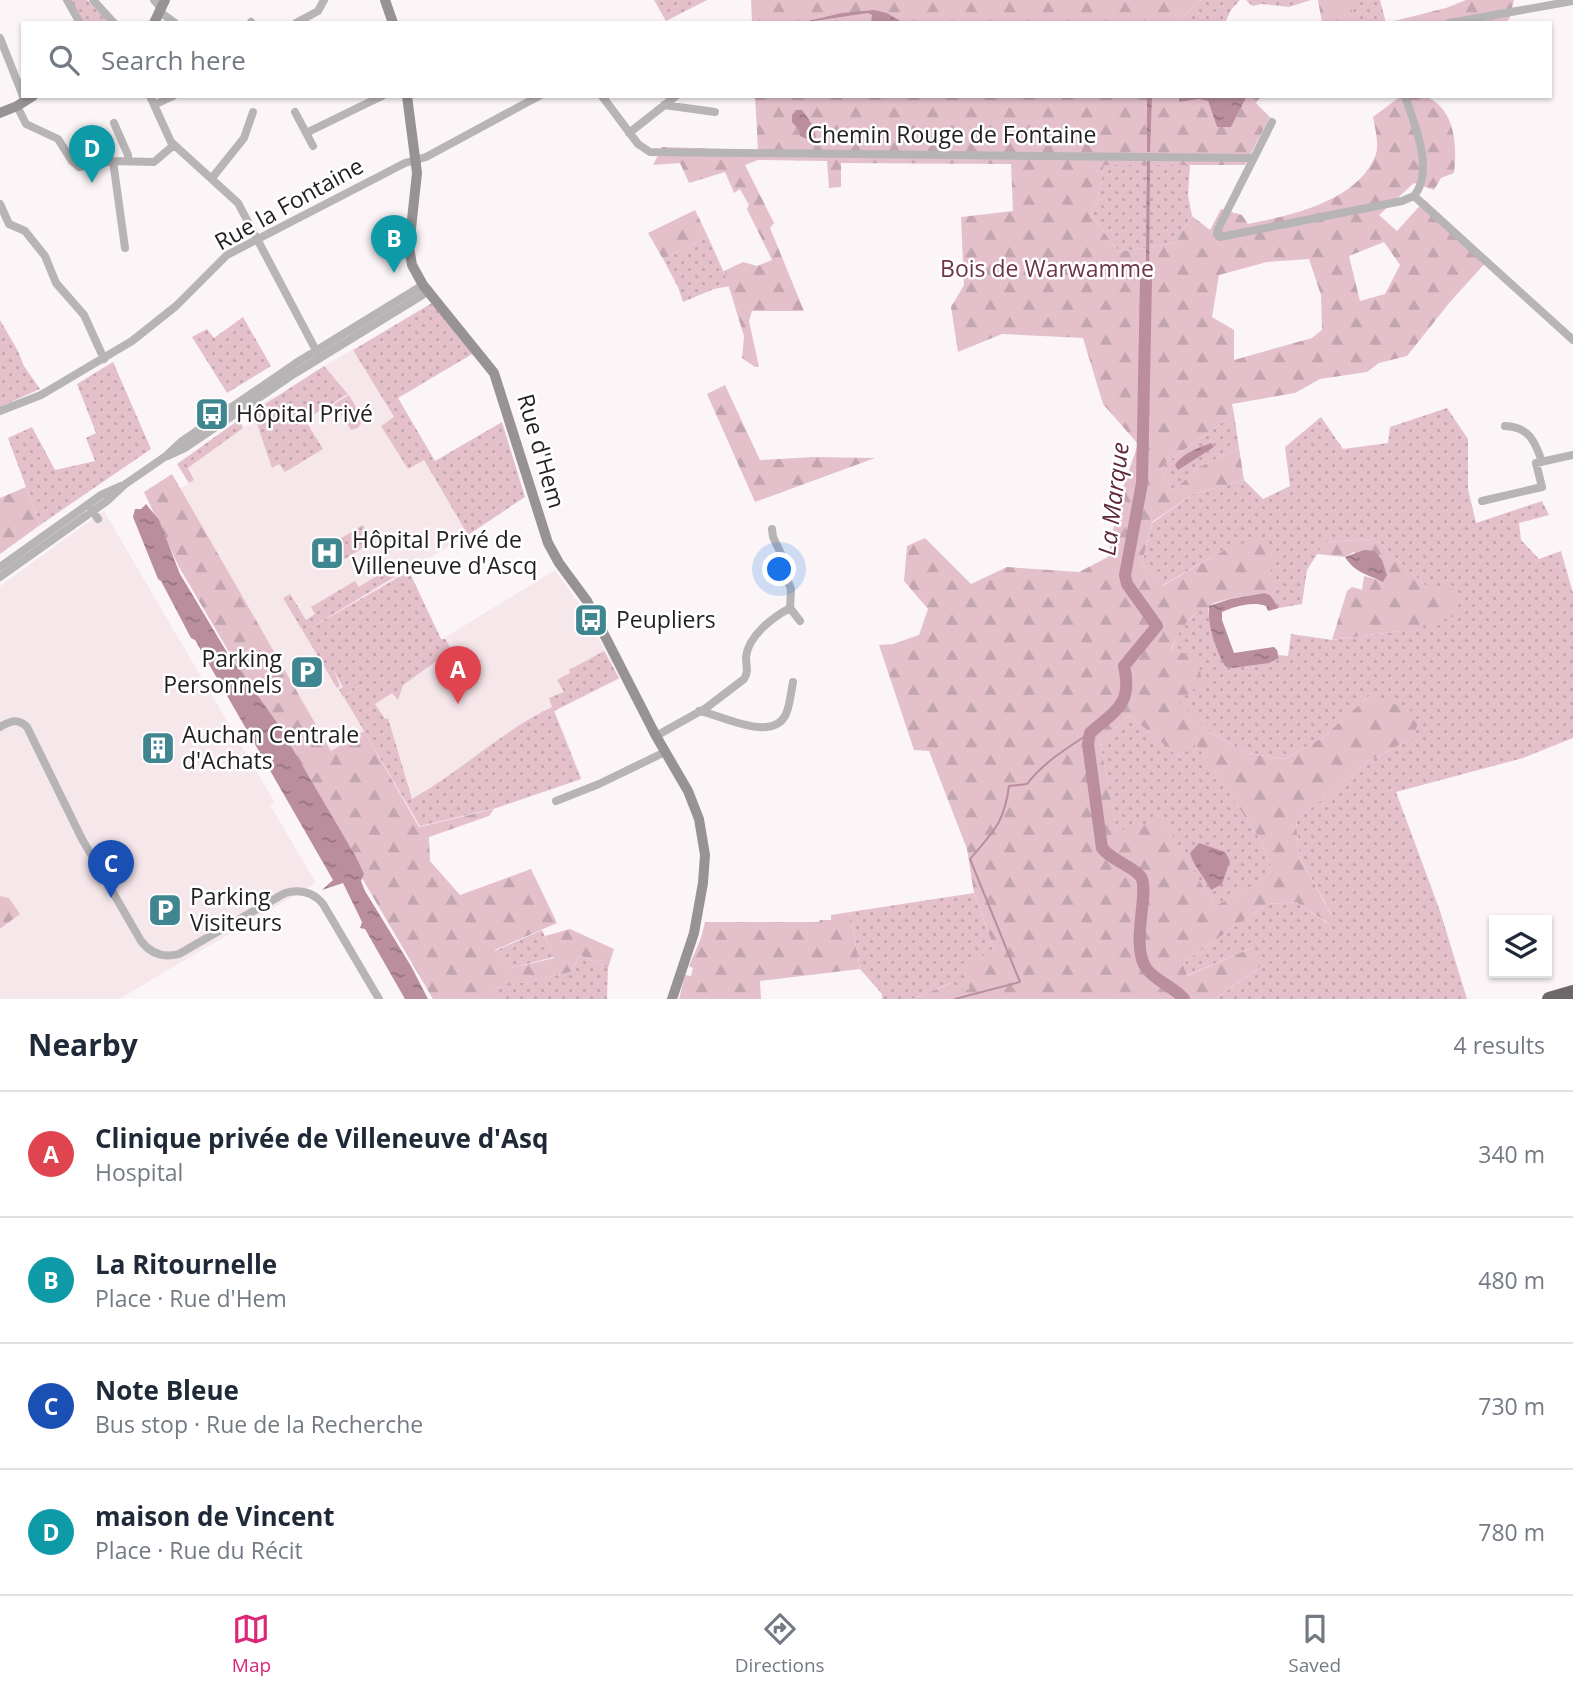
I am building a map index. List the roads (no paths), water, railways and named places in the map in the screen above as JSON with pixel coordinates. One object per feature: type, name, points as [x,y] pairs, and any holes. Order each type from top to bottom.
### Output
[{"type":"highway","points":[[1549,999],[1573,992]]},
{"type":"street","points":[[67,0],[79,21]]},
{"type":"street","points":[[93,0],[112,21]]},
{"type":"street","points":[[300,21],[318,11],[324,0]]},
{"type":"street","points":[[385,0],[392,21]]},
{"type":"street","points":[[1460,21],[1573,1]]},
{"type":"street","points":[[160,5],[174,21]]},
{"type":"street","points":[[0,38],[21,91]]},
{"type":"street","points":[[151,98],[174,145],[237,200],[318,354]]},
{"type":"street","points":[[154,105],[169,98]]},
{"type":"street","points":[[306,133],[378,98]]},
{"type":"street","name":"Rue d'Hem","points":[[407,98],[417,183],[409,252],[413,269],[494,373],[548,543],[587,601],[696,809],[705,855],[696,923],[672,999]]},
{"type":"street","name":"Rue la Fontaine","points":[[0,411],[41,395],[104,359],[165,316],[224,257],[416,159],[426,157],[535,98]]},
{"type":"street","points":[[603,98],[629,133],[673,98]]},
{"type":"street","points":[[1272,122],[1218,229],[1217,234],[1220,237],[1402,201],[1414,196],[1422,181],[1422,150],[1406,98]]},
{"type":"street","points":[[0,113],[24,99],[26,124],[58,139],[77,166],[113,161],[154,162],[174,145]]},
{"type":"street","points":[[664,105],[715,112]]},
{"type":"street","points":[[295,112],[313,146]]},
{"type":"street","points":[[212,178],[242,142],[253,113]]},
{"type":"street","points":[[114,123],[127,152],[128,161]]},
{"type":"street","name":"Chemin Rouge de Fontaine","points":[[629,133],[650,152],[1253,158]]},
{"type":"street","points":[[113,161],[125,248]]},
{"type":"street","points":[[1414,196],[1573,340]]},
{"type":"street","points":[[0,204],[9,224],[25,231],[45,256],[56,283],[84,315],[104,359]]},
{"type":"street","points":[[0,577],[93,512],[124,485],[166,456],[185,449],[318,354],[426,288]]},
{"type":"street","points":[[1505,425],[1518,427],[1529,434],[1542,462]]},
{"type":"street","points":[[1482,501],[1542,487],[1536,463],[1573,454]]},
{"type":"street","points":[[0,567],[93,512]]},
{"type":"street","points":[[772,528],[791,589],[790,608],[800,621]]},
{"type":"street","points":[[656,736],[699,711],[744,679],[748,672],[746,656],[750,646],[765,624],[790,608]]},
{"type":"street","points":[[699,711],[745,726],[773,724],[780,721],[786,713],[793,682]]},
{"type":"street","points":[[0,727],[14,721],[27,727],[82,839],[148,949],[165,956],[179,954],[282,895],[291,891],[304,891],[323,904],[379,999]]},
{"type":"street","points":[[556,801],[599,784],[665,752]]},
{"type":"water","points":[[874,10],[887,13],[900,21],[871,21],[872,15],[868,13],[808,21],[842,13]]},
{"type":"water","points":[[1147,98],[1152,98],[1150,152],[1147,152]]},
{"type":"water","points":[[1178,98],[1246,98],[1231,127],[1217,127],[1208,101],[1199,99],[1179,102]]},
{"type":"water","points":[[796,110],[802,110],[810,121],[815,142],[800,136],[799,130],[792,122],[792,115]]},
{"type":"water","points":[[1147,158],[1150,158],[1148,421],[1145,486],[1140,486],[1144,452]]},
{"type":"water","points":[[1211,443],[1214,447],[1178,470],[1175,465],[1182,457]]},
{"type":"water","points":[[146,504],[159,520],[180,574],[228,654],[278,724],[356,857],[364,874],[361,881],[365,891],[428,999],[405,999],[365,929],[360,928],[362,922],[343,883],[322,890],[333,880],[158,579],[133,517],[135,509],[141,509]]},
{"type":"water","points":[[1364,550],[1375,551],[1382,560],[1387,575],[1383,582],[1357,570],[1345,557]]},
{"type":"water","points":[[1264,593],[1270,595],[1279,608],[1268,611],[1266,606],[1244,605],[1222,612],[1222,620],[1234,653],[1274,647],[1279,658],[1269,663],[1226,667],[1213,638],[1209,606]]},
{"type":"water","points":[[1199,843],[1225,852],[1230,861],[1222,884],[1211,890],[1190,853]]},
{"type":"waterway","name":"La Marque","points":[[1146,279],[1142,483],[1125,575],[1127,584],[1157,626],[1124,666],[1124,698],[1115,712],[1090,733],[1088,744],[1102,848],[1137,873],[1143,884],[1140,933],[1142,958],[1150,973],[1184,999]]},
{"type":"waterway","points":[[955,999],[1020,982],[970,859],[997,826],[1009,786],[1027,784],[1048,762],[1090,733]]},
{"type":"place","name":"maison de Vincent","points":[[92,183]]},
{"type":"place","name":"La Ritournelle","points":[[394,273]]},
{"type":"place","name":"Hôpital Privé","points":[[212,414]]},
{"type":"place","name":"Hôpital Privé de Villeneuve d'Ascq","points":[[327,553]]},
{"type":"place","name":"Peupliers","points":[[591,620]]},
{"type":"place","name":"Parking Personnels","points":[[307,672]]},
{"type":"place","name":"Clinique privée de Villeneuve d'Asq","points":[[458,704]]},
{"type":"place","name":"Auchan Centrale d'Achats","points":[[158,748]]},
{"type":"place","name":"Note Bleue","points":[[111,898]]},
{"type":"place","name":"Parking Visiteurs","points":[[165,910]]},
{"type":"park label","name":"Bois de Warwamme","points":[[1047,269]]}]
